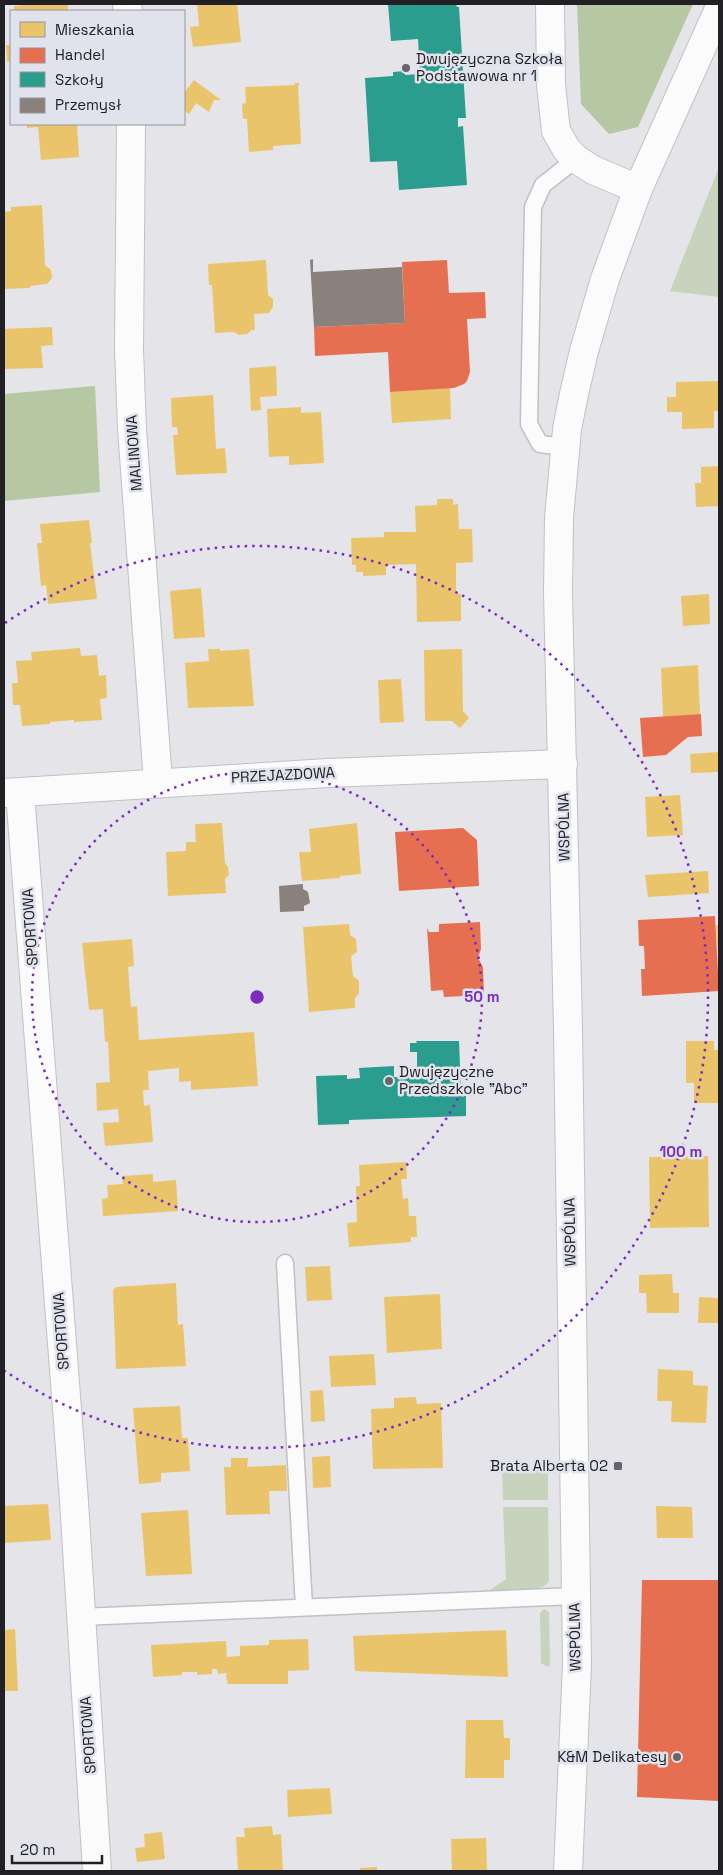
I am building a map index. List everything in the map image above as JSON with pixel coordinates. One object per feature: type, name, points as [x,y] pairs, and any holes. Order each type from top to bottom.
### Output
[{"type":"street","points":[[550,4],[551,85],[554,122],[561,141],[576,159],[593,170],[638,189]]},
{"type":"street","name":"WSPÓLNA","points":[[568,1871],[577,1664],[563,764],[558,592],[559,518],[565,447],[572,403],[584,351],[605,279],[638,189],[719,8]]},
{"type":"street","name":"MALINOWA","points":[[131,125],[130,350],[132,430],[158,782]]},
{"type":"street","name":"PRZEJAZDOWA","points":[[12,792],[338,772],[563,764]]},
{"type":"street","name":"SPORTOWA","points":[[12,792],[74,1501],[97,1871]]},
{"type":"lane","points":[[565,447],[540,444],[528,424],[533,207],[543,185],[576,159]]},
{"type":"lane","points":[[286,1263],[304,1607]]},
{"type":"lane","points":[[81,1617],[575,1596]]},
{"type":"green space","points":[[577,4],[693,4],[638,127],[609,134],[581,104]]},
{"type":"green space","points":[[719,167],[719,297],[670,291]]},
{"type":"green space","points":[[95,386],[100,492],[4,501],[4,394]]},
{"type":"green space","points":[[548,1470],[548,1500],[503,1500],[502,1471]]},
{"type":"green space","points":[[503,1507],[548,1507],[549,1581],[539,1588],[531,1590],[490,1590],[506,1579]]},
{"type":"green space","points":[[544,1609],[549,1612],[550,1665],[548,1667],[541,1663],[540,1613]]},
{"type":"building: Mieszkania","points":[[68,4],[68,10],[14,10],[14,6]]},
{"type":"building: Mieszkania","points":[[197,4],[237,4],[241,42],[193,47],[190,27],[199,26]]},
{"type":"building: Mieszkania","points":[[6,45],[10,45],[10,61],[7,62]]},
{"type":"building: Mieszkania","points":[[194,80],[221,100],[214,100],[209,112],[196,103],[189,114],[185,111],[185,92]]},
{"type":"building: Mieszkania","points":[[295,83],[299,83],[301,144],[273,146],[273,150],[249,152],[247,119],[243,119],[242,104],[246,103],[245,87],[295,85]]},
{"type":"building: Mieszkania","points":[[27,125],[77,125],[79,157],[41,160],[38,127],[27,128]]},
{"type":"building: Mieszkania","points":[[42,205],[45,265],[51,270],[52,278],[47,284],[30,286],[30,288],[4,289],[4,212],[11,211],[11,207]]},
{"type":"building: Mieszkania","points":[[266,260],[268,295],[273,299],[273,307],[269,313],[254,314],[255,330],[247,334],[239,335],[234,332],[215,333],[212,285],[209,285],[208,264]]},
{"type":"building: Mieszkania","points":[[52,327],[53,345],[41,346],[43,368],[4,369],[4,329]]},
{"type":"building: Mieszkania","points":[[276,366],[277,396],[260,397],[261,410],[251,411],[249,368]]},
{"type":"building: Mieszkania","points":[[719,381],[719,411],[714,411],[714,428],[682,429],[682,412],[667,412],[667,397],[676,397],[676,382]]},
{"type":"building: Mieszkania","points":[[450,388],[451,419],[392,423],[390,392]]},
{"type":"building: Mieszkania","points":[[213,395],[216,449],[225,448],[227,473],[176,475],[173,435],[178,435],[177,427],[172,427],[171,398]]},
{"type":"building: Mieszkania","points":[[301,407],[301,413],[321,412],[324,463],[289,465],[289,456],[269,457],[267,409]]},
{"type":"building: Mieszkania","points":[[719,466],[719,506],[696,507],[695,483],[701,483],[701,467]]},
{"type":"building: Mieszkania","points":[[437,499],[453,499],[453,505],[458,504],[459,529],[472,529],[473,562],[456,563],[456,594],[461,594],[461,621],[417,622],[416,564],[386,565],[386,575],[363,576],[363,572],[356,572],[356,565],[352,565],[351,538],[384,537],[384,532],[416,532],[415,506],[437,505]]},
{"type":"building: Mieszkania","points":[[89,520],[97,599],[48,604],[46,585],[41,586],[37,543],[42,543],[40,524]]},
{"type":"building: Mieszkania","points":[[201,588],[205,637],[174,639],[170,591]]},
{"type":"building: Mieszkania","points":[[709,594],[710,624],[683,626],[681,596]]},
{"type":"building: Mieszkania","points":[[80,648],[81,656],[97,655],[99,676],[106,675],[107,698],[100,699],[102,720],[74,722],[74,720],[22,726],[20,705],[13,705],[12,683],[18,683],[16,661],[32,660],[31,652]]},
{"type":"building: Mieszkania","points":[[208,649],[220,649],[220,651],[249,649],[254,706],[188,708],[185,663],[209,661]]},
{"type":"building: Mieszkania","points":[[462,649],[463,711],[469,718],[460,728],[452,721],[425,721],[424,650]]},
{"type":"building: Mieszkania","points":[[698,665],[700,714],[663,717],[661,668]]},
{"type":"building: Mieszkania","points":[[401,679],[404,722],[380,723],[378,680]]},
{"type":"building: Mieszkania","points":[[719,752],[719,772],[691,773],[690,754]]},
{"type":"building: Mieszkania","points":[[680,795],[683,835],[647,837],[645,797]]},
{"type":"building: Mieszkania","points":[[222,823],[225,863],[228,867],[229,875],[225,879],[226,893],[168,896],[166,852],[186,851],[186,842],[196,842],[195,824]]},
{"type":"building: Mieszkania","points":[[357,823],[361,874],[302,881],[299,852],[311,852],[309,829]]},
{"type":"building: Mieszkania","points":[[708,871],[709,893],[648,897],[645,875]]},
{"type":"building: Mieszkania","points":[[349,924],[350,935],[356,939],[357,952],[351,956],[353,976],[359,981],[359,993],[355,998],[355,1008],[309,1012],[303,927]]},
{"type":"building: Mieszkania","points":[[716,925],[719,925],[719,955],[718,955]]},
{"type":"building: Mieszkania","points":[[132,939],[134,966],[128,967],[131,1007],[137,1006],[139,1040],[254,1032],[258,1086],[191,1090],[191,1081],[179,1082],[179,1068],[148,1071],[149,1090],[143,1090],[144,1106],[150,1105],[153,1142],[105,1146],[103,1123],[119,1122],[118,1109],[97,1111],[96,1083],[110,1082],[108,1042],[105,1042],[103,1009],[89,1010],[82,943]]},
{"type":"building: Mieszkania","points":[[686,1041],[714,1041],[714,1050],[719,1050],[719,1103],[694,1103],[694,1083],[686,1083]]},
{"type":"building: Mieszkania","points":[[708,1156],[709,1227],[650,1228],[649,1157]]},
{"type":"building: Mieszkania","points":[[406,1162],[407,1179],[401,1179],[403,1199],[408,1198],[409,1216],[416,1216],[417,1237],[411,1237],[411,1242],[349,1247],[347,1223],[357,1222],[356,1186],[360,1186],[359,1165]]},
{"type":"building: Mieszkania","points":[[153,1174],[153,1182],[176,1180],[178,1211],[103,1216],[102,1199],[108,1198],[107,1185],[123,1184],[122,1176]]},
{"type":"building: Mieszkania","points":[[330,1266],[332,1300],[307,1301],[305,1267]]},
{"type":"building: Mieszkania","points":[[672,1274],[673,1293],[679,1293],[679,1313],[647,1313],[646,1293],[639,1293],[639,1275]]},
{"type":"building: Mieszkania","points":[[176,1283],[178,1325],[183,1324],[186,1366],[116,1369],[113,1290],[116,1287]]},
{"type":"building: Mieszkania","points":[[440,1294],[442,1349],[387,1353],[384,1297]]},
{"type":"building: Mieszkania","points":[[699,1297],[719,1298],[719,1323],[698,1323]]},
{"type":"building: Mieszkania","points":[[374,1354],[376,1385],[331,1387],[329,1356]]},
{"type":"building: Mieszkania","points":[[658,1369],[693,1371],[693,1385],[708,1386],[706,1423],[671,1422],[672,1401],[657,1401]]},
{"type":"building: Mieszkania","points":[[323,1390],[325,1421],[311,1422],[310,1391]]},
{"type":"building: Mieszkania","points":[[416,1397],[417,1404],[441,1403],[443,1468],[373,1469],[371,1409],[394,1408],[394,1398]]},
{"type":"building: Mieszkania","points":[[180,1406],[182,1438],[188,1438],[190,1471],[161,1473],[161,1482],[139,1484],[133,1408]]},
{"type":"building: Mieszkania","points":[[330,1456],[331,1487],[313,1488],[312,1457]]},
{"type":"building: Mieszkania","points":[[231,1458],[248,1458],[247,1467],[286,1465],[287,1491],[269,1491],[270,1514],[226,1515],[224,1467],[231,1467]]},
{"type":"building: Mieszkania","points":[[48,1504],[51,1540],[4,1543],[4,1506]]},
{"type":"building: Mieszkania","points":[[656,1506],[692,1507],[693,1538],[657,1538]]},
{"type":"building: Mieszkania","points":[[188,1510],[192,1574],[146,1576],[141,1513]]},
{"type":"building: Mieszkania","points":[[15,1629],[18,1691],[4,1691],[4,1630]]},
{"type":"building: Mieszkania","points":[[506,1630],[508,1677],[355,1671],[353,1636]]},
{"type":"building: Mieszkania","points":[[308,1639],[309,1670],[288,1671],[288,1684],[228,1684],[227,1673],[218,1674],[217,1669],[212,1669],[212,1674],[197,1675],[197,1672],[182,1672],[182,1675],[153,1677],[151,1645],[226,1641],[227,1657],[240,1656],[240,1646],[269,1645],[269,1640]]},
{"type":"building: Mieszkania","points":[[466,1720],[503,1720],[504,1738],[510,1738],[510,1760],[504,1760],[504,1778],[465,1778]]},
{"type":"building: Mieszkania","points":[[330,1788],[332,1814],[288,1817],[287,1790]]},
{"type":"building: Mieszkania","points":[[272,1826],[273,1835],[281,1834],[283,1871],[238,1871],[236,1837],[245,1837],[244,1828]]},
{"type":"building: Mieszkania","points":[[162,1832],[165,1859],[137,1862],[135,1848],[145,1847],[144,1834]]},
{"type":"building: Mieszkania","points":[[486,1838],[487,1871],[452,1871],[451,1839]]},
{"type":"building: Mieszkania","points":[[377,1867],[377,1871],[360,1871],[360,1868]]},
{"type":"building: Handel","points":[[447,260],[449,293],[485,292],[486,318],[467,319],[470,372],[464,384],[454,388],[390,392],[388,352],[315,356],[314,327],[405,323],[402,262]]},
{"type":"building: Handel","points":[[701,714],[702,736],[688,737],[666,755],[643,757],[640,718]]},
{"type":"building: Handel","points":[[463,828],[477,840],[479,886],[399,891],[395,832]]},
{"type":"building: Handel","points":[[715,916],[719,991],[642,996],[641,969],[645,969],[644,946],[639,946],[638,920]]},
{"type":"building: Handel","points":[[480,922],[481,949],[478,958],[483,967],[484,995],[444,997],[443,990],[431,991],[427,928],[429,932],[439,932],[439,924]]},
{"type":"building: Handel","points":[[642,1580],[719,1580],[719,1801],[637,1797]]},
{"type":"building: Szkoły","points":[[388,4],[456,4],[459,7],[466,118],[458,118],[458,127],[463,126],[467,185],[399,190],[397,161],[370,162],[365,78],[393,76],[393,72],[405,71],[405,75],[420,74],[418,39],[391,41]]},
{"type":"building: Szkoły","points":[[416,1041],[459,1041],[461,1091],[466,1091],[466,1116],[349,1120],[349,1124],[318,1125],[316,1076],[347,1075],[347,1079],[360,1078],[359,1068],[394,1066],[394,1077],[417,1077],[417,1052],[410,1052],[410,1043],[417,1043]]},
{"type":"building: Przemysł","points":[[313,259],[313,272],[402,267],[405,323],[314,327],[310,260]]},
{"type":"building: Przemysł","points":[[303,884],[303,889],[308,892],[310,903],[304,906],[304,911],[280,912],[279,886]]},
{"type":"place","name":"Dwujęzyczna Szkoła Podstawowa nr 1","points":[[406,68]]},
{"type":"place","name":"Dwujęzyczne Przedszkole \"Abc\"","points":[[389,1081]]},
{"type":"place","name":"Brata Alberta 02","points":[[618,1466]]},
{"type":"place","name":"K&M Delikatesy","points":[[677,1757]]}]
